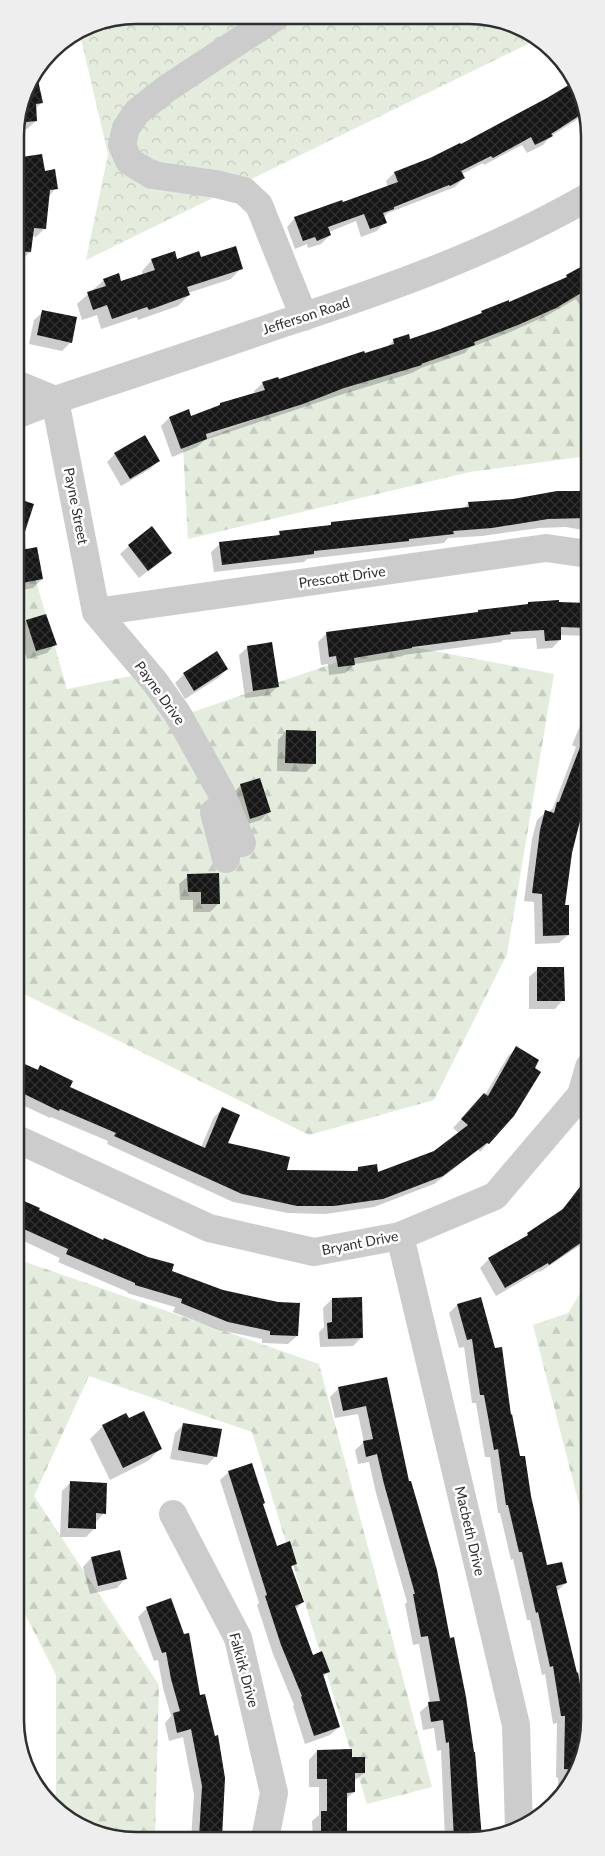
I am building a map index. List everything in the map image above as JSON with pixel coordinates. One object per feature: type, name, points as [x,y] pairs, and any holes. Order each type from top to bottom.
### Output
[{"type":"street","points":[[266,24],[166,88],[137,112],[126,128],[122,145],[129,161],[152,175],[216,184],[244,191],[259,205],[304,317]]},
{"type":"street","name":"Jefferson Road","points":[[24,412],[392,288],[478,253],[581,201]]},
{"type":"street","points":[[24,387],[55,400]]},
{"type":"street","name":"Payne Street","points":[[55,400],[96,612]]},
{"type":"street","name":"Prescott Drive","points":[[96,612],[546,548],[581,553]]},
{"type":"street","name":"Payne Drive","points":[[96,612],[155,682],[177,713],[215,780],[234,851]]},
{"type":"street","name":"Bryant Drive","points":[[24,1143],[210,1228],[314,1252],[400,1236],[495,1196],[581,1092]]},
{"type":"street","name":"Macbeth Drive","points":[[400,1236],[516,1725],[519,1821]]},
{"type":"street","name":"Falkirk Drive","points":[[173,1514],[238,1638],[274,1793],[266,1832]]},
{"type":"green space","points":[[135,24],[470,24],[499,28],[512,32],[531,42],[86,260],[108,154],[80,39],[93,32],[113,26]]},
{"type":"green space","points":[[581,295],[581,457],[470,472],[188,539],[183,447]]},
{"type":"green space","points":[[24,539],[67,689],[161,670],[193,712],[392,643],[554,674],[507,954],[434,1100],[309,1135],[24,994]]},
{"type":"green space","points":[[24,1261],[319,1364],[432,1787],[367,1804],[252,1432],[89,1376],[34,1496],[159,1685],[155,1832],[121,1831],[99,1826],[79,1817],[56,1800],[56,1675],[24,1612]]},
{"type":"green space","points":[[581,1292],[581,1516],[533,1325],[568,1313]]},
{"type":"building","points":[[38,81],[43,103],[36,104],[37,121],[25,122],[32,93]]},
{"type":"building","points":[[569,85],[579,116],[551,134],[553,136],[535,145],[531,137],[493,158],[491,156],[461,171],[465,178],[450,186],[383,213],[387,223],[370,229],[364,214],[328,227],[331,235],[317,241],[315,237],[303,241],[294,217],[398,182],[394,172],[461,144]]},
{"type":"building","points":[[42,154],[45,171],[55,169],[58,189],[50,190],[46,229],[34,228],[31,252],[24,252],[24,157]]},
{"type":"building","points":[[236,246],[243,269],[187,287],[190,295],[149,310],[147,307],[112,319],[107,305],[93,310],[87,292],[106,286],[103,279],[119,273],[121,281],[155,270],[151,259],[175,251],[177,259],[199,251],[201,257]]},
{"type":"building","points":[[581,267],[581,293],[556,308],[474,342],[475,345],[422,365],[344,388],[303,404],[206,434],[207,439],[181,449],[169,417],[189,409],[191,416],[220,405],[220,403],[265,390],[262,382],[278,377],[279,379],[364,351],[365,353],[394,344],[393,339],[409,334],[410,339],[440,329],[482,313],[481,311],[509,300],[509,302],[567,277],[566,275]]},
{"type":"building","points":[[42,310],[77,317],[72,343],[37,335]]},
{"type":"building","points":[[145,435],[160,461],[130,479],[114,453]]},
{"type":"building","points":[[557,491],[581,491],[581,518],[548,519],[492,528],[453,531],[454,534],[409,539],[409,541],[314,551],[314,554],[222,565],[219,542],[280,535],[279,531],[331,525],[331,522],[469,507],[468,502],[513,499]]},
{"type":"building","points":[[24,501],[34,504],[24,535]]},
{"type":"building","points":[[152,526],[172,553],[148,571],[128,545]]},
{"type":"building","points":[[37,547],[43,579],[24,583],[24,549]]},
{"type":"building","points":[[559,600],[559,602],[581,603],[581,628],[561,627],[561,640],[545,641],[544,630],[510,632],[511,634],[412,647],[354,658],[355,665],[338,667],[336,656],[329,657],[326,632],[478,612],[478,610],[528,604],[528,602]]},
{"type":"building","points":[[46,614],[57,645],[36,651],[26,620]]},
{"type":"building","points":[[272,642],[279,687],[253,691],[247,646]]},
{"type":"building","points":[[217,651],[228,669],[194,691],[183,673]]},
{"type":"building","points":[[286,730],[316,731],[316,764],[285,763]]},
{"type":"building","points":[[581,745],[581,817],[572,853],[565,905],[569,905],[569,935],[543,936],[542,894],[532,893],[540,830],[545,810],[554,813],[557,802],[559,802]]},
{"type":"building","points":[[260,778],[271,812],[250,819],[240,784]]},
{"type":"building","points":[[219,873],[220,904],[201,904],[201,892],[188,892],[187,874]]},
{"type":"building","points":[[537,967],[564,967],[565,1001],[537,1001]]},
{"type":"building","points":[[516,1046],[539,1060],[535,1068],[541,1072],[514,1116],[489,1144],[487,1143],[443,1176],[383,1199],[334,1206],[297,1206],[242,1194],[114,1136],[116,1133],[60,1109],[59,1111],[24,1094],[24,1064],[38,1070],[40,1065],[73,1081],[70,1087],[205,1148],[222,1107],[240,1115],[228,1143],[290,1157],[287,1170],[358,1171],[358,1167],[377,1164],[378,1172],[434,1151],[468,1125],[461,1119],[484,1093],[488,1096]]},
{"type":"building","points":[[581,1185],[581,1243],[549,1265],[548,1263],[505,1288],[488,1258],[528,1235],[527,1233],[563,1209]]},
{"type":"building","points":[[24,1201],[103,1240],[104,1238],[148,1257],[174,1264],[172,1271],[223,1290],[278,1302],[300,1303],[298,1336],[270,1335],[270,1331],[228,1322],[181,1303],[182,1299],[135,1285],[135,1283],[66,1254],[68,1249],[24,1229]]},
{"type":"building","points":[[362,1297],[363,1338],[328,1339],[327,1323],[332,1322],[332,1298]]},
{"type":"building","points":[[481,1297],[495,1348],[502,1347],[511,1415],[520,1456],[525,1456],[531,1496],[547,1565],[562,1562],[567,1583],[556,1586],[581,1691],[581,1728],[577,1750],[570,1769],[564,1769],[565,1716],[561,1716],[553,1666],[550,1667],[522,1552],[519,1552],[508,1505],[506,1505],[498,1449],[494,1450],[484,1395],[480,1395],[472,1339],[467,1340],[457,1304]]},
{"type":"building","points":[[387,1377],[409,1481],[411,1481],[437,1570],[450,1638],[454,1637],[475,1752],[481,1831],[454,1832],[449,1742],[446,1743],[443,1720],[431,1722],[428,1702],[440,1701],[428,1636],[421,1637],[413,1594],[415,1594],[377,1454],[366,1457],[363,1441],[373,1439],[366,1406],[343,1411],[338,1387]]},
{"type":"building","points":[[144,1411],[162,1449],[123,1468],[102,1425],[126,1413],[129,1418]]},
{"type":"building","points":[[183,1423],[222,1429],[217,1457],[178,1450]]},
{"type":"building","points":[[252,1463],[277,1546],[290,1541],[297,1564],[291,1566],[304,1602],[295,1606],[313,1655],[322,1651],[330,1672],[323,1674],[340,1727],[314,1736],[302,1696],[281,1645],[265,1596],[267,1595],[228,1471]]},
{"type":"building","points":[[70,1481],[107,1483],[106,1514],[96,1513],[96,1529],[68,1528]]},
{"type":"building","points":[[120,1550],[127,1579],[98,1586],[91,1557]]},
{"type":"building","points":[[171,1598],[184,1634],[189,1633],[200,1695],[205,1694],[215,1736],[218,1735],[225,1778],[222,1832],[199,1832],[202,1786],[191,1729],[177,1733],[173,1713],[180,1711],[166,1652],[162,1653],[146,1607]]},
{"type":"building","points":[[352,1749],[352,1757],[365,1757],[365,1773],[355,1773],[355,1792],[347,1793],[347,1832],[321,1832],[321,1811],[327,1811],[327,1779],[317,1779],[317,1750]]}]
